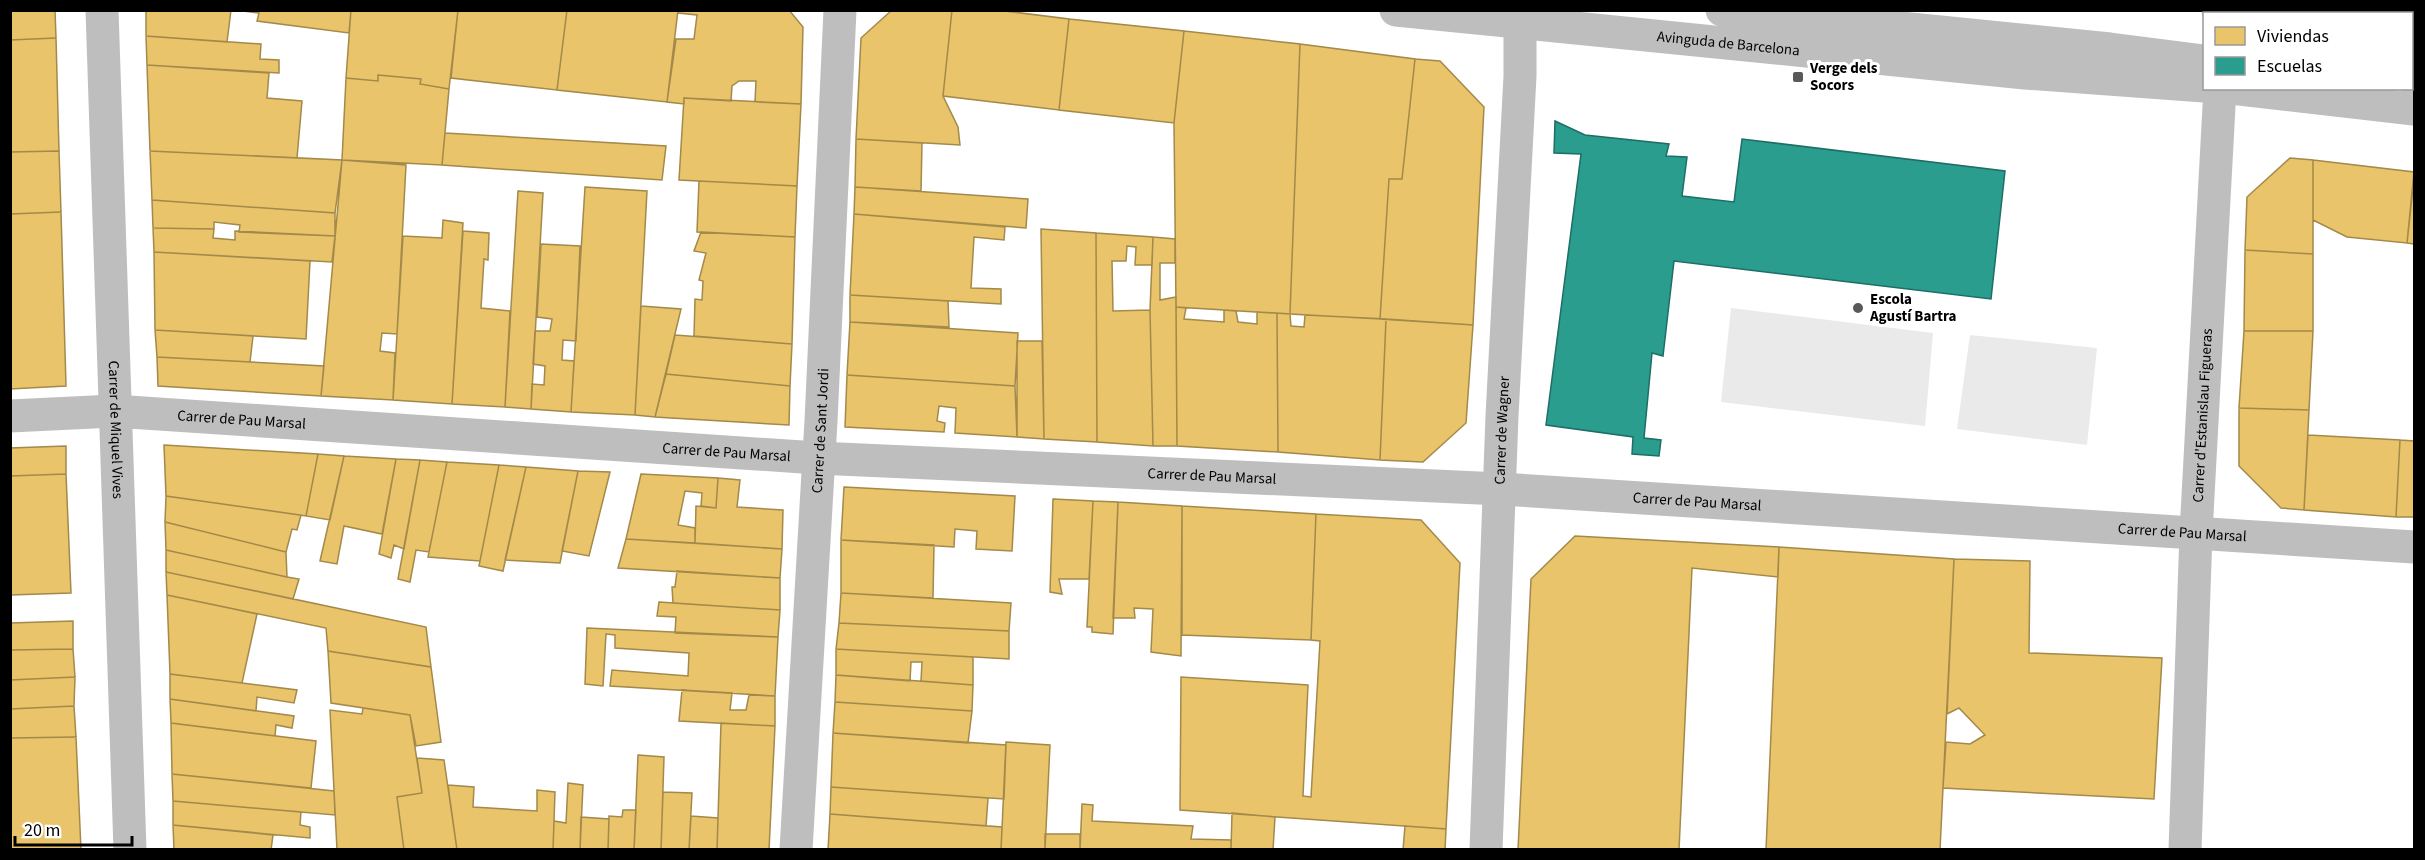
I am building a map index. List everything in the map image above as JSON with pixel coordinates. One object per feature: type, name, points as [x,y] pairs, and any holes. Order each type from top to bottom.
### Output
[{"type":"street","name":"Carrer de Miquel Vives","points":[[102,10],[130,849]]},
{"type":"street","name":"Carrer de Sant Jordi","points":[[796,849],[840,10]]},
{"type":"street","name":"Avinguda de Barcelona","points":[[1396,10],[1520,17],[2013,72],[2203,86]]},
{"type":"street","points":[[1722,10],[2098,47],[2203,61]]},
{"type":"street","name":"Carrer de Wagner","points":[[1486,849],[1502,416],[1520,76],[1520,17]]},
{"type":"street","name":"Carrer d'Estanislau Figueras","points":[[2185,849],[2196,533],[2220,90]]},
{"type":"street","points":[[2249,90],[2415,109]]},
{"type":"street","name":"Carrer de Pau Marsal","points":[[10,416],[114,411],[817,458],[1501,489],[2415,548]]},
{"type":"shaded area","points":[[1731,308],[1933,333],[1925,426],[1721,402]]},
{"type":"shaded area","points":[[1970,335],[2097,348],[2087,445],[1957,429]]},
{"type":"building: Viviendas","points":[[10,10],[55,10],[56,38],[10,40]]},
{"type":"building: Viviendas","points":[[146,10],[231,10],[227,42],[146,36]]},
{"type":"building: Viviendas","points":[[351,10],[458,10],[449,89],[420,84],[421,79],[378,75],[378,81],[346,78]]},
{"type":"building: Viviendas","points":[[351,10],[349,33],[257,21],[259,13],[243,11]]},
{"type":"building: Viviendas","points":[[458,10],[567,10],[557,90],[451,78]]},
{"type":"building: Viviendas","points":[[567,10],[678,10],[667,102],[557,90]]},
{"type":"building: Viviendas","points":[[678,10],[789,10],[803,27],[801,104],[755,102],[756,81],[739,81],[732,86],[731,101],[684,98],[684,104],[667,102],[676,39],[694,39],[697,15],[678,13]]},
{"type":"building: Viviendas","points":[[892,10],[952,10],[943,96],[958,127],[960,145],[856,139],[861,38]]},
{"type":"building: Viviendas","points":[[952,10],[997,10],[1069,19],[1059,110],[943,96]]},
{"type":"building: Viviendas","points":[[1069,19],[1184,31],[1174,123],[1059,110]]},
{"type":"building: Viviendas","points":[[1184,31],[1300,44],[1290,314],[1176,307],[1174,123]]},
{"type":"building: Viviendas","points":[[146,36],[261,44],[260,59],[279,60],[279,73],[147,65]]},
{"type":"building: Viviendas","points":[[56,38],[59,151],[10,152],[10,40]]},
{"type":"building: Viviendas","points":[[1300,44],[1415,59],[1402,179],[1389,179],[1380,319],[1290,314]]},
{"type":"building: Viviendas","points":[[1415,59],[1440,61],[1484,107],[1473,325],[1380,319],[1389,179],[1402,179]]},
{"type":"building: Viviendas","points":[[147,65],[269,73],[267,98],[302,101],[297,158],[150,151]]},
{"type":"building: Viviendas","points":[[378,75],[421,79],[420,84],[449,89],[442,165],[342,160],[346,78],[378,81]]},
{"type":"building: Viviendas","points":[[684,98],[801,104],[797,186],[679,180]]},
{"type":"building: Viviendas","points":[[445,133],[666,146],[662,180],[442,165]]},
{"type":"building: Viviendas","points":[[856,139],[922,143],[921,191],[855,187]]},
{"type":"building: Viviendas","points":[[59,151],[61,212],[10,214],[10,152]]},
{"type":"building: Viviendas","points":[[150,151],[342,160],[335,213],[152,200]]},
{"type":"building: Viviendas","points":[[2290,158],[2313,160],[2313,254],[2245,250],[2247,197]]},
{"type":"building: Viviendas","points":[[342,160],[406,165],[397,334],[382,333],[380,351],[395,353],[393,400],[321,396]]},
{"type":"building: Viviendas","points":[[2313,160],[2414,172],[2407,243],[2347,237],[2313,220]]},
{"type":"building: Viviendas","points":[[2414,178],[2414,244],[2407,243]]},
{"type":"building: Viviendas","points":[[699,181],[797,186],[795,237],[697,232]]},
{"type":"building: Viviendas","points":[[585,187],[647,191],[635,415],[571,412]]},
{"type":"building: Viviendas","points":[[855,187],[1028,199],[1026,228],[854,214]]},
{"type":"building: Viviendas","points":[[518,191],[543,193],[531,409],[505,407]]},
{"type":"building: Viviendas","points":[[152,200],[335,213],[335,236],[239,232],[240,225],[214,222],[214,229],[153,228]]},
{"type":"building: Viviendas","points":[[61,212],[66,386],[10,389],[10,214]]},
{"type":"building: Viviendas","points":[[854,214],[1005,227],[1004,240],[974,237],[971,288],[1001,289],[1001,304],[850,295]]},
{"type":"building: Viviendas","points":[[443,220],[463,223],[452,404],[393,400],[403,236],[442,238]]},
{"type":"building: Viviendas","points":[[153,228],[214,229],[213,238],[235,240],[235,231],[335,236],[332,262],[154,252]]},
{"type":"building: Viviendas","points":[[1041,229],[1096,233],[1097,442],[1044,439]]},
{"type":"building: Viviendas","points":[[463,231],[489,233],[488,260],[484,259],[481,308],[510,311],[505,407],[452,404]]},
{"type":"building: Viviendas","points":[[701,232],[795,237],[792,344],[694,336],[695,299],[702,300],[703,281],[699,280],[706,253],[694,251]]},
{"type":"building: Viviendas","points":[[1096,233],[1153,237],[1152,265],[1135,265],[1136,247],[1127,246],[1126,261],[1112,261],[1113,311],[1150,310],[1153,446],[1097,442]]},
{"type":"building: Viviendas","points":[[1153,237],[1175,239],[1175,263],[1160,263],[1160,300],[1176,297],[1177,446],[1153,446],[1150,310]]},
{"type":"building: Viviendas","points":[[541,244],[580,246],[576,341],[563,340],[562,360],[574,361],[571,412],[531,409],[532,384],[544,385],[545,366],[533,364],[535,331],[550,331],[552,319],[537,317]]},
{"type":"building: Viviendas","points":[[2245,250],[2313,254],[2313,331],[2244,331]]},
{"type":"building: Viviendas","points":[[154,252],[310,261],[306,339],[155,330]]},
{"type":"building: Viviendas","points":[[850,295],[948,301],[949,327],[850,322]]},
{"type":"building: Viviendas","points":[[641,306],[681,309],[655,417],[635,415]]},
{"type":"building: Viviendas","points":[[1176,307],[1186,308],[1184,319],[1224,322],[1224,310],[1236,311],[1238,322],[1257,324],[1257,312],[1277,313],[1278,452],[1177,446]]},
{"type":"building: Viviendas","points":[[1277,313],[1290,314],[1291,326],[1304,327],[1305,315],[1386,319],[1380,460],[1278,452]]},
{"type":"building: Viviendas","points":[[1386,319],[1473,325],[1466,423],[1423,462],[1380,460]]},
{"type":"building: Viviendas","points":[[850,322],[1018,333],[1015,386],[847,375]]},
{"type":"building: Viviendas","points":[[155,330],[253,336],[250,362],[157,357]]},
{"type":"building: Viviendas","points":[[2244,331],[2313,331],[2309,410],[2239,408]]},
{"type":"building: Viviendas","points":[[675,335],[792,344],[790,386],[666,374]]},
{"type":"building: Viviendas","points":[[1017,341],[1042,341],[1044,439],[1017,437]]},
{"type":"building: Viviendas","points":[[157,357],[324,366],[321,396],[158,386]]},
{"type":"building: Viviendas","points":[[666,374],[790,386],[789,425],[655,417]]},
{"type":"building: Viviendas","points":[[847,375],[1015,386],[1017,437],[955,433],[956,408],[939,406],[937,421],[945,423],[944,432],[845,427]]},
{"type":"building: Viviendas","points":[[2239,408],[2309,410],[2304,510],[2281,508],[2239,466]]},
{"type":"building: Viviendas","points":[[2308,435],[2400,440],[2396,517],[2304,510]]},
{"type":"building: Viviendas","points":[[2400,440],[2414,441],[2414,517],[2396,517]]},
{"type":"building: Viviendas","points":[[164,445],[318,454],[306,516],[166,496]]},
{"type":"building: Viviendas","points":[[66,446],[66,474],[10,476],[10,448]]},
{"type":"building: Viviendas","points":[[318,454],[344,456],[330,520],[306,516]]},
{"type":"building: Viviendas","points":[[344,456],[396,459],[382,534],[344,526],[337,564],[320,561]]},
{"type":"building: Viviendas","points":[[396,459],[420,460],[404,549],[394,545],[391,558],[379,554]]},
{"type":"building: Viviendas","points":[[420,460],[447,462],[429,552],[416,550],[410,582],[398,579]]},
{"type":"building: Viviendas","points":[[447,462],[499,465],[480,561],[428,557]]},
{"type":"building: Viviendas","points":[[499,465],[526,467],[503,571],[479,566]]},
{"type":"building: Viviendas","points":[[526,467],[578,471],[560,563],[505,560]]},
{"type":"building: Viviendas","points":[[578,471],[610,472],[589,556],[562,551]]},
{"type":"building: Viviendas","points":[[66,474],[71,593],[10,595],[10,476]]},
{"type":"building: Viviendas","points":[[641,474],[718,478],[716,508],[701,506],[702,493],[685,491],[678,525],[695,528],[695,543],[626,539]]},
{"type":"building: Viviendas","points":[[718,478],[740,480],[737,507],[783,510],[782,549],[695,543],[696,506],[716,508]]},
{"type":"building: Viviendas","points":[[844,487],[1015,496],[1012,551],[976,549],[977,531],[955,529],[954,547],[841,540]]},
{"type":"building: Viviendas","points":[[166,496],[301,515],[297,530],[292,529],[286,552],[165,522]]},
{"type":"building: Viviendas","points":[[1053,499],[1093,501],[1089,579],[1059,579],[1062,594],[1050,592]]},
{"type":"building: Viviendas","points":[[1093,501],[1118,502],[1113,634],[1092,632],[1092,627],[1087,627]]},
{"type":"building: Viviendas","points":[[1118,502],[1182,506],[1181,656],[1151,652],[1153,609],[1134,608],[1135,618],[1113,618]]},
{"type":"building: Viviendas","points":[[1182,506],[1316,514],[1311,640],[1182,635]]},
{"type":"building: Viviendas","points":[[1316,514],[1421,520],[1460,563],[1446,829],[1180,810],[1181,677],[1308,685],[1303,796],[1311,797],[1320,641],[1311,640]]},
{"type":"building: Viviendas","points":[[165,522],[286,552],[287,577],[166,550]]},
{"type":"building: Viviendas","points":[[1575,536],[1779,547],[1778,577],[1692,568],[1679,850],[1518,850],[1531,579]]},
{"type":"building: Viviendas","points":[[626,539],[782,549],[780,578],[618,568]]},
{"type":"building: Viviendas","points":[[841,540],[934,545],[933,598],[841,593]]},
{"type":"building: Viviendas","points":[[1779,547],[1954,559],[1940,850],[1766,850]]},
{"type":"building: Viviendas","points":[[166,550],[299,579],[293,599],[166,572]]},
{"type":"building: Viviendas","points":[[1954,559],[2030,561],[2029,653],[2162,658],[2154,799],[1943,788],[1946,742],[1970,744],[1985,735],[1959,708],[1947,714]]},
{"type":"building: Viviendas","points":[[677,571],[780,578],[780,610],[673,603],[672,587],[675,587]]},
{"type":"building: Viviendas","points":[[166,572],[426,627],[431,667],[328,651],[326,628],[167,595]]},
{"type":"building: Viviendas","points":[[841,593],[1011,603],[1009,631],[839,623]]},
{"type":"building: Viviendas","points":[[167,595],[257,614],[242,683],[170,674]]},
{"type":"building: Viviendas","points":[[659,602],[780,610],[778,637],[675,633],[676,617],[657,616]]},
{"type":"building: Viviendas","points":[[73,621],[73,649],[10,650],[10,623]]},
{"type":"building: Viviendas","points":[[839,623],[1009,631],[1009,659],[836,649]]},
{"type":"building: Viviendas","points":[[587,628],[778,637],[775,696],[610,686],[612,670],[688,676],[689,653],[615,648],[615,635],[606,634],[603,686],[585,684]]},
{"type":"building: Viviendas","points":[[73,649],[75,677],[10,680],[10,650]]},
{"type":"building: Viviendas","points":[[836,649],[973,657],[973,685],[921,681],[922,662],[911,662],[910,681],[836,675]]},
{"type":"building: Viviendas","points":[[328,651],[431,667],[441,742],[416,746],[410,715],[331,703]]},
{"type":"building: Viviendas","points":[[170,674],[297,690],[294,703],[257,697],[256,711],[170,699]]},
{"type":"building: Viviendas","points":[[836,675],[973,685],[972,711],[835,702]]},
{"type":"building: Viviendas","points":[[75,677],[74,706],[10,709],[10,680]]},
{"type":"building: Viviendas","points":[[682,690],[732,693],[730,710],[746,710],[749,695],[775,696],[775,726],[679,721]]},
{"type":"building: Viviendas","points":[[170,699],[294,716],[292,728],[276,725],[275,736],[171,723]]},
{"type":"building: Viviendas","points":[[835,702],[972,711],[968,743],[833,733]]},
{"type":"building: Viviendas","points":[[74,706],[76,737],[10,738],[10,709]]},
{"type":"building: Viviendas","points":[[363,708],[410,715],[422,793],[397,797],[404,850],[337,850],[330,710],[362,714]]},
{"type":"building: Viviendas","points":[[171,723],[316,741],[311,788],[172,774]]},
{"type":"building: Viviendas","points":[[721,723],[775,726],[769,850],[717,850]]},
{"type":"building: Viviendas","points":[[833,733],[1006,745],[1004,799],[831,787]]},
{"type":"building: Viviendas","points":[[76,737],[81,850],[10,850],[10,738]]},
{"type":"building: Viviendas","points":[[1006,742],[1050,745],[1045,850],[1001,850]]},
{"type":"building: Viviendas","points":[[638,755],[664,757],[661,850],[634,850]]},
{"type":"building: Viviendas","points":[[417,758],[444,760],[457,850],[404,850],[397,797],[422,793]]},
{"type":"building: Viviendas","points":[[172,774],[334,791],[335,815],[173,801]]},
{"type":"building: Viviendas","points":[[568,783],[583,785],[580,850],[553,850],[554,821],[566,823]]},
{"type":"building: Viviendas","points":[[448,785],[474,787],[473,807],[537,811],[537,790],[555,792],[553,850],[457,850]]},
{"type":"building: Viviendas","points":[[831,787],[988,798],[986,826],[830,814]]},
{"type":"building: Viviendas","points":[[663,792],[692,793],[689,850],[661,850]]},
{"type":"building: Viviendas","points":[[173,801],[301,812],[300,825],[310,827],[310,838],[173,825]]},
{"type":"building: Viviendas","points":[[1082,804],[1093,805],[1092,821],[1193,826],[1191,839],[1231,840],[1231,850],[1080,850]]},
{"type":"building: Viviendas","points":[[623,810],[636,810],[634,850],[608,850],[609,816],[622,817]]},
{"type":"building: Viviendas","points":[[1232,813],[1275,817],[1273,850],[1231,850]]},
{"type":"building: Viviendas","points":[[830,814],[1002,827],[1001,850],[828,850]]},
{"type":"building: Viviendas","points":[[691,816],[718,818],[717,850],[689,850]]},
{"type":"building: Viviendas","points":[[581,817],[609,819],[608,850],[580,850]]},
{"type":"building: Viviendas","points":[[173,825],[273,835],[271,850],[174,850]]},
{"type":"building: Viviendas","points":[[1405,826],[1446,829],[1445,850],[1403,850]]},
{"type":"building: Viviendas","points":[[1045,834],[1080,834],[1080,850],[1045,850]]},
{"type":"building: Escuelas","points":[[1555,121],[1585,135],[1669,144],[1666,156],[1687,157],[1682,196],[1734,202],[1742,139],[2005,171],[1991,299],[1674,261],[1663,356],[1652,353],[1644,438],[1661,440],[1659,456],[1632,454],[1633,437],[1546,425],[1581,154],[1554,153]]},
{"type":"place","name":"Verge dels Socors","points":[[1798,77]]},
{"type":"place","name":"Escola Agustí Bartra","points":[[1858,308]]}]
